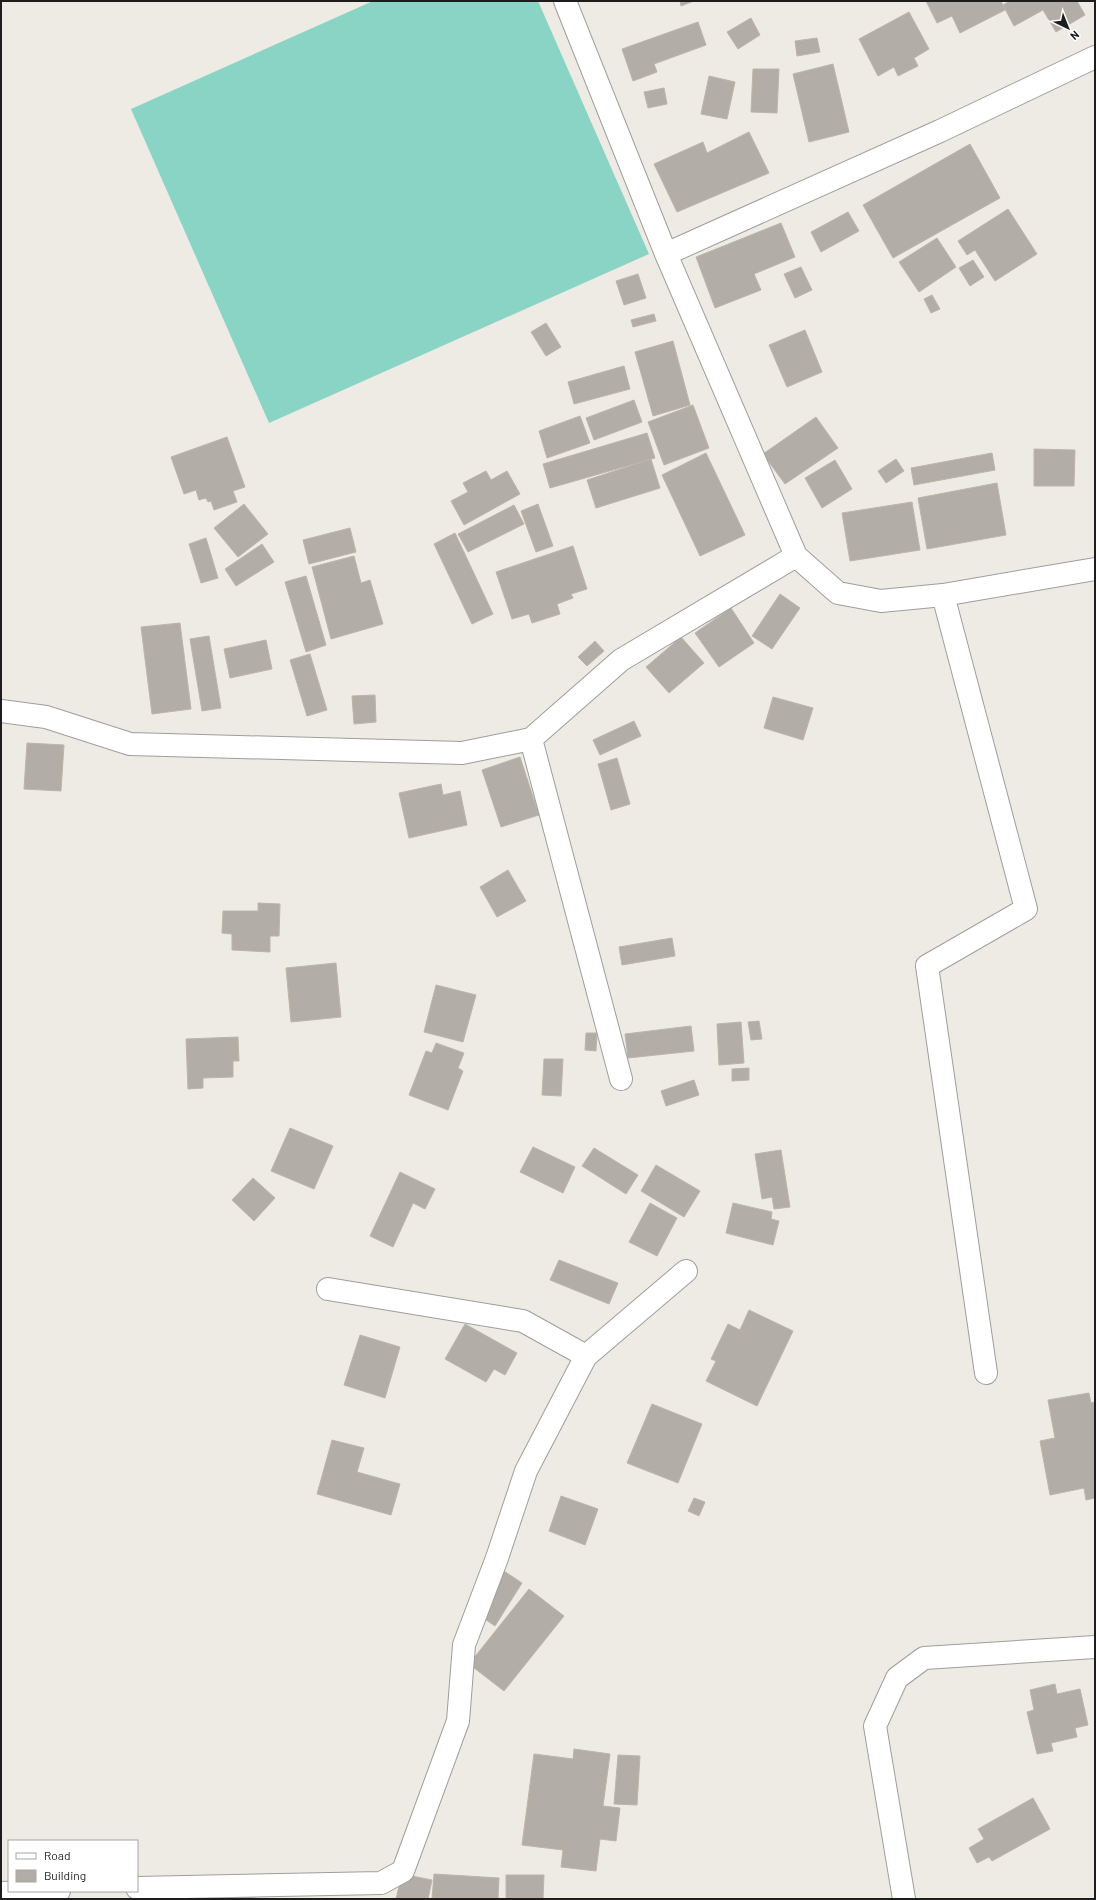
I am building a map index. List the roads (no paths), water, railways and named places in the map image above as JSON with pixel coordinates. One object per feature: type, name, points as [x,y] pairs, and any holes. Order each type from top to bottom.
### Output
[{"type":"street","points":[[565,1],[666,254],[796,556],[838,592],[881,601],[943,595],[1095,569]]},
{"type":"street","points":[[666,254],[940,131],[1095,57]]},
{"type":"street","points":[[1,711],[46,717],[130,744],[462,753],[531,739],[621,660],[796,556]]},
{"type":"street","points":[[943,595],[1026,909],[927,966],[986,1373]]},
{"type":"street","points":[[531,739],[621,1078]]},
{"type":"street","points":[[138,1888],[381,1883],[403,1871],[458,1721],[464,1645],[497,1558],[526,1471],[586,1356],[686,1271]]},
{"type":"street","points":[[328,1289],[523,1320],[586,1356]]},
{"type":"street","points":[[904,1899],[875,1726],[897,1678],[924,1658],[1095,1646]]},
{"type":"street","points":[[1,1893],[30,1892]]}]
